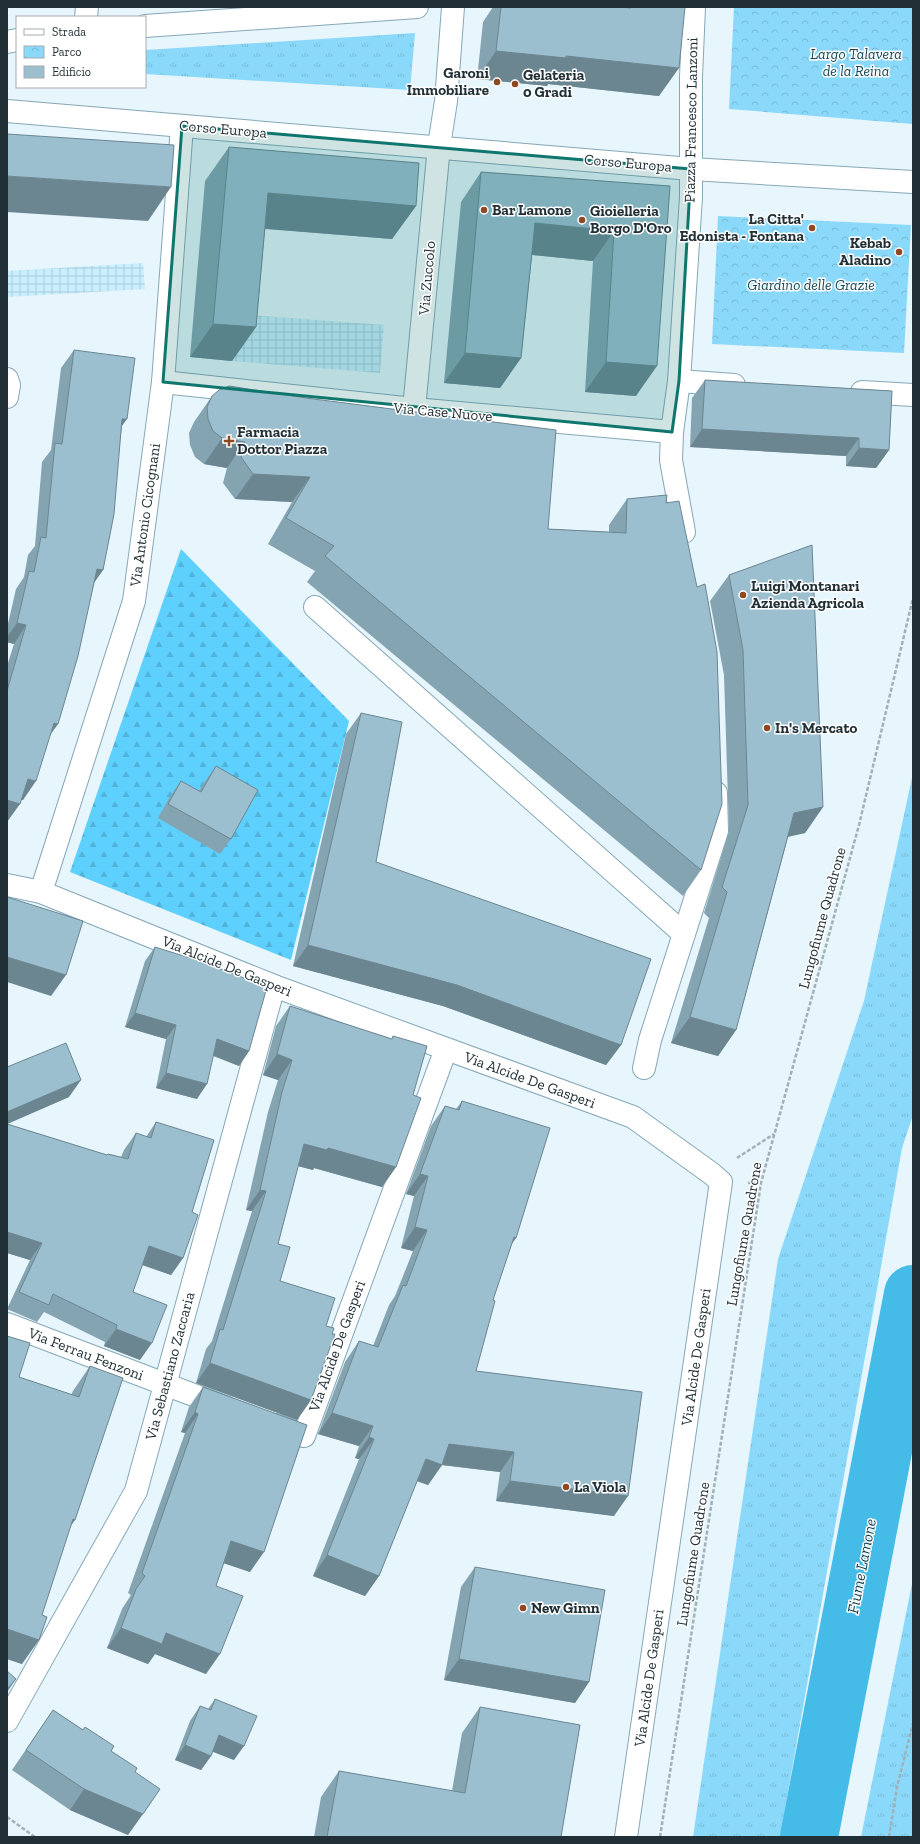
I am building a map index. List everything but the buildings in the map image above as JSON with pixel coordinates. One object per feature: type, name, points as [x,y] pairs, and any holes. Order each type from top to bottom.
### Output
[{"type":"street","points":[[146,26],[417,7]]},
{"type":"street","points":[[439,146],[446,101],[453,7]]},
{"type":"street","name":"Piazza Francesco Lanzoni","points":[[679,381],[691,169],[691,77],[694,7]]},
{"type":"street","name":"Corso Europa","points":[[7,111],[439,146],[691,169],[913,182]]},
{"type":"street","name":"Via Antonio Cicognani","points":[[41,892],[134,601],[163,382],[182,126]]},
{"type":"street","name":"Via Zuccolo","points":[[414,409],[439,146]]},
{"type":"street","points":[[7,379],[9,385],[7,397]]},
{"type":"street","points":[[688,552],[671,460],[672,432],[679,381],[757,386]]},
{"type":"street","name":"Via Case Nuove","points":[[163,382],[414,409],[672,432]]},
{"type":"street","points":[[843,391],[913,395]]},
{"type":"street","points":[[315,607],[684,934]]},
{"type":"street","points":[[644,1068],[650,1040],[717,831],[715,776]]},
{"type":"street","name":"Via Alcide De Gasperi","points":[[7,885],[41,892],[274,986],[632,1117],[717,1178],[626,1837]]},
{"type":"street","name":"Via Sebastiano Zaccaria","points":[[7,1721],[136,1491],[274,986]]},
{"type":"street","name":"Via Alcide De Gasperi","points":[[165,1385],[304,1436],[446,1049]]},
{"type":"street","name":"Via Ferrau Fenzoni","points":[[7,1324],[165,1385]]},
{"type":"path","name":"Lungofiume Quadrone","points":[[660,1837],[761,1183],[859,825],[913,598]]},
{"type":"path","points":[[717,1178],[775,1133]]},
{"type":"path","points":[[889,1837],[897,1787],[913,1723]]},
{"type":"path","points":[[7,1817],[35,1837]]},
{"type":"highlighted area","points":[[182,126],[691,169],[679,381],[672,432],[163,382]]},
{"type":"shaded area","points":[[143,263],[145,289],[7,297],[7,271]]},
{"type":"shaded area","points":[[236,314],[384,325],[380,373],[232,361]]},
{"type":"green space","name":"Largo Talavera de la Reina","points":[[734,7],[913,7],[913,124],[729,109]]},
{"type":"green space","points":[[415,33],[410,90],[146,74],[146,50]]},
{"type":"green space","name":"Giardino delle Grazie","points":[[718,216],[911,225],[904,353],[712,344]]},
{"type":"green space","points":[[181,549],[349,721],[291,960],[70,872]]},
{"type":"green space","points":[[913,773],[913,1115],[902,1148],[780,1837],[693,1837],[778,1259],[864,1001]]},
{"type":"green space","points":[[913,1579],[913,1837],[861,1837]]},
{"type":"waterway","name":"Fiume Lamone","points":[[809,1837],[913,1294]]},
{"type":"place","name":"Garoni Immobiliare","points":[[497,82]]},
{"type":"place","name":"Gelateria 0 Gradi","points":[[515,84]]},
{"type":"place","name":"Bar Lamone","points":[[484,210]]},
{"type":"place","name":"Gioielleria Borgo D'Oro","points":[[582,220]]},
{"type":"place","name":"La Citta' Edonista - Fontana","points":[[812,228]]},
{"type":"place","name":"Kebab Aladino","points":[[899,252]]},
{"type":"place","name":"Farmacia Dottor Piazza","points":[[229,441]]},
{"type":"place","name":"Luigi Montanari Azienda Agricola","points":[[743,595]]},
{"type":"place","name":"In's Mercato","points":[[767,728]]},
{"type":"place","name":"La Viola","points":[[566,1487]]},
{"type":"place","name":"New Gimn","points":[[523,1608]]}]
